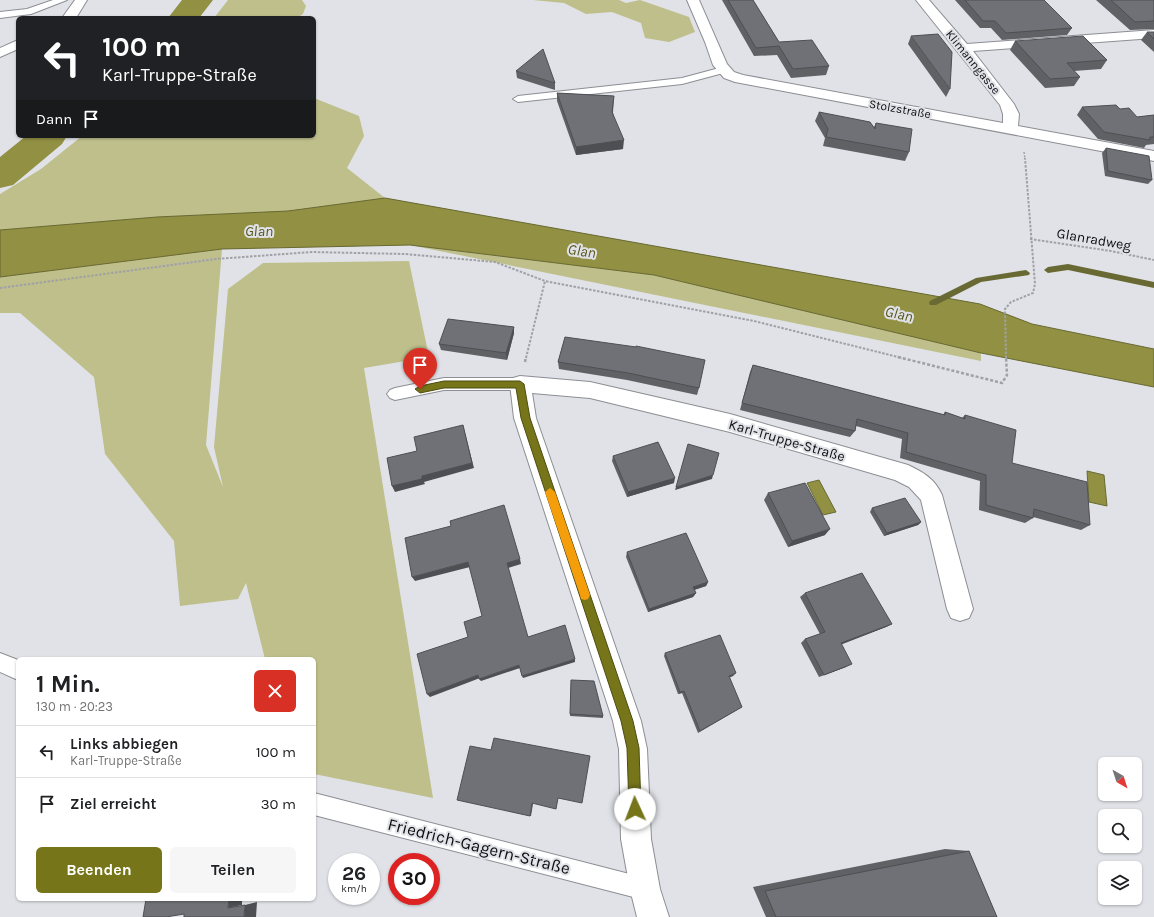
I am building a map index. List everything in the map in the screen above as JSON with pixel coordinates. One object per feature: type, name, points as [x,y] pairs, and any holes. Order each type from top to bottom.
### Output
[{"type":"street","points":[[71,16],[81,0]]},
{"type":"street","points":[[693,0],[723,70]]},
{"type":"street","name":"Klimanngasse","points":[[922,0],[963,48],[1007,104],[1017,130]]},
{"type":"street","points":[[963,48],[1154,34]]},
{"type":"street","points":[[0,53],[16,45]]},
{"type":"street","name":"Stolzstraße","points":[[723,70],[729,75],[752,82],[1154,156]]},
{"type":"street","points":[[520,384],[525,418],[627,721],[633,748],[636,839],[645,889],[653,917]]},
{"type":"street","name":"Karl-Truppe-Straße","points":[[520,384],[590,390],[722,422],[900,472],[917,480],[931,495],[960,609]]},
{"type":"lane","points":[[0,15],[28,12],[62,0]]},
{"type":"lane","points":[[518,99],[682,81],[723,70]]},
{"type":"lane","name":"Karl-Truppe-Straße","points":[[395,394],[444,384],[520,384]]},
{"type":"lane","points":[[0,662],[16,669]]},
{"type":"lane","name":"Friedrich-Gagern-Straße","points":[[316,805],[645,889]]},
{"type":"path","points":[[0,288],[216,258],[312,252],[405,254],[495,262],[545,281],[754,321],[1002,383],[1007,375],[1008,363],[1005,309],[1011,302],[1033,293],[1035,284],[1017,130]]},
{"type":"path","name":"Glanradweg","points":[[1030,239],[1111,250],[1154,260]]},
{"type":"path","points":[[520,384],[545,281]]},
{"type":"green space","points":[[228,0],[302,0],[306,6],[303,14],[300,16],[216,16]]},
{"type":"green space","points":[[533,0],[619,0],[626,3],[640,0],[689,17],[695,32],[669,42],[645,38],[641,23],[612,12],[586,14],[564,3]]},
{"type":"green space","points":[[316,99],[359,116],[364,136],[347,168],[385,198],[980,304],[981,361],[410,245],[222,249],[206,445],[223,487],[214,447],[228,289],[263,263],[409,261],[429,357],[364,368],[433,798],[316,774],[316,657],[264,657],[246,583],[238,599],[180,606],[174,541],[105,454],[94,377],[20,313],[0,313],[0,194],[41,169],[80,138],[316,138]]},
{"type":"water","name":"Glan","points":[[385,198],[980,304],[1032,324],[1154,349],[1154,387],[981,353],[654,275],[410,245],[222,249],[0,277],[0,230],[157,217],[288,211]]},
{"type":"water","points":[[1087,471],[1104,475],[1107,506],[1089,502]]},
{"type":"water","points":[[819,480],[836,512],[823,515],[807,483]]},
{"type":"building","points":[[728,0],[753,0],[779,42],[812,40],[829,66],[793,69],[779,46],[756,48]]},
{"type":"building","points":[[965,0],[1044,0],[1072,28],[1006,33],[995,21],[983,21]]},
{"type":"building","points":[[1111,0],[1154,0],[1154,21],[1135,22]]},
{"type":"building","points":[[1147,32],[1154,32],[1154,39]]},
{"type":"building","points":[[938,34],[952,52],[950,89],[911,36]]},
{"type":"building","points":[[1083,36],[1107,60],[1067,63],[1080,77],[1050,79],[1015,41]]},
{"type":"building","points":[[543,49],[555,83],[516,71]]},
{"type":"building","points":[[557,93],[614,96],[612,112],[624,140],[576,147]]},
{"type":"building","points":[[1116,105],[1120,109],[1129,108],[1137,117],[1154,115],[1154,137],[1150,137],[1150,140],[1104,132],[1082,107]]},
{"type":"building","points":[[819,112],[870,122],[875,129],[876,123],[912,129],[909,152],[826,137],[828,129]]},
{"type":"building","points":[[1106,148],[1149,156],[1152,180],[1108,171]]},
{"type":"building","points":[[448,319],[514,327],[506,353],[439,344]]},
{"type":"building","points":[[565,337],[636,346],[705,360],[699,388],[628,373],[558,362]]},
{"type":"building","points":[[753,365],[945,415],[945,412],[965,419],[965,415],[1016,430],[1012,463],[1087,482],[1090,525],[1034,509],[1033,518],[986,505],[986,475],[906,452],[908,433],[857,419],[855,431],[742,403]]},
{"type":"building","points":[[463,425],[472,463],[422,476],[422,479],[392,486],[387,458],[417,451],[414,437]]},
{"type":"building","points":[[658,442],[675,478],[628,492],[613,456]]},
{"type":"building","points":[[688,444],[719,453],[713,475],[676,487]]},
{"type":"building","points":[[805,483],[830,529],[792,541],[768,493]]},
{"type":"building","points":[[905,498],[921,522],[887,533],[872,508]]},
{"type":"building","points":[[504,505],[520,559],[507,563],[528,637],[565,625],[575,659],[522,676],[519,665],[479,679],[478,675],[427,694],[417,654],[468,637],[464,622],[482,616],[468,562],[412,577],[405,538],[451,526],[450,521]]},
{"type":"building","points":[[686,533],[708,582],[693,587],[696,593],[649,609],[627,552]]},
{"type":"building","points":[[862,573],[892,624],[841,643],[852,664],[824,675],[805,639],[825,632],[805,593]]},
{"type":"building","points":[[720,635],[736,673],[729,676],[742,707],[700,731],[684,691],[680,692],[665,653]]},
{"type":"building","points":[[571,680],[594,681],[603,716],[570,714]]},
{"type":"building","points":[[494,738],[590,756],[582,803],[558,798],[556,809],[532,803],[530,816],[457,800],[470,746],[491,750]]},
{"type":"building","points":[[969,851],[997,917],[776,917],[765,891]]},
{"type":"building","points":[[146,901],[229,901],[228,908],[245,905],[244,917],[184,917],[184,914],[166,917],[143,917]]},
{"type":"waterway","points":[[185,16],[198,0]]},
{"type":"waterway","points":[[0,176],[47,138]]},
{"type":"waterway","points":[[1048,270],[1068,267],[1154,285]]},
{"type":"waterway","points":[[933,303],[979,280],[1026,273]]},
{"type":"slow traffic","points":[[550,492],[585,595]]},
{"type":"route","points":[[420,389],[444,384],[520,384],[525,418],[627,721],[633,748],[635,809]]}]
